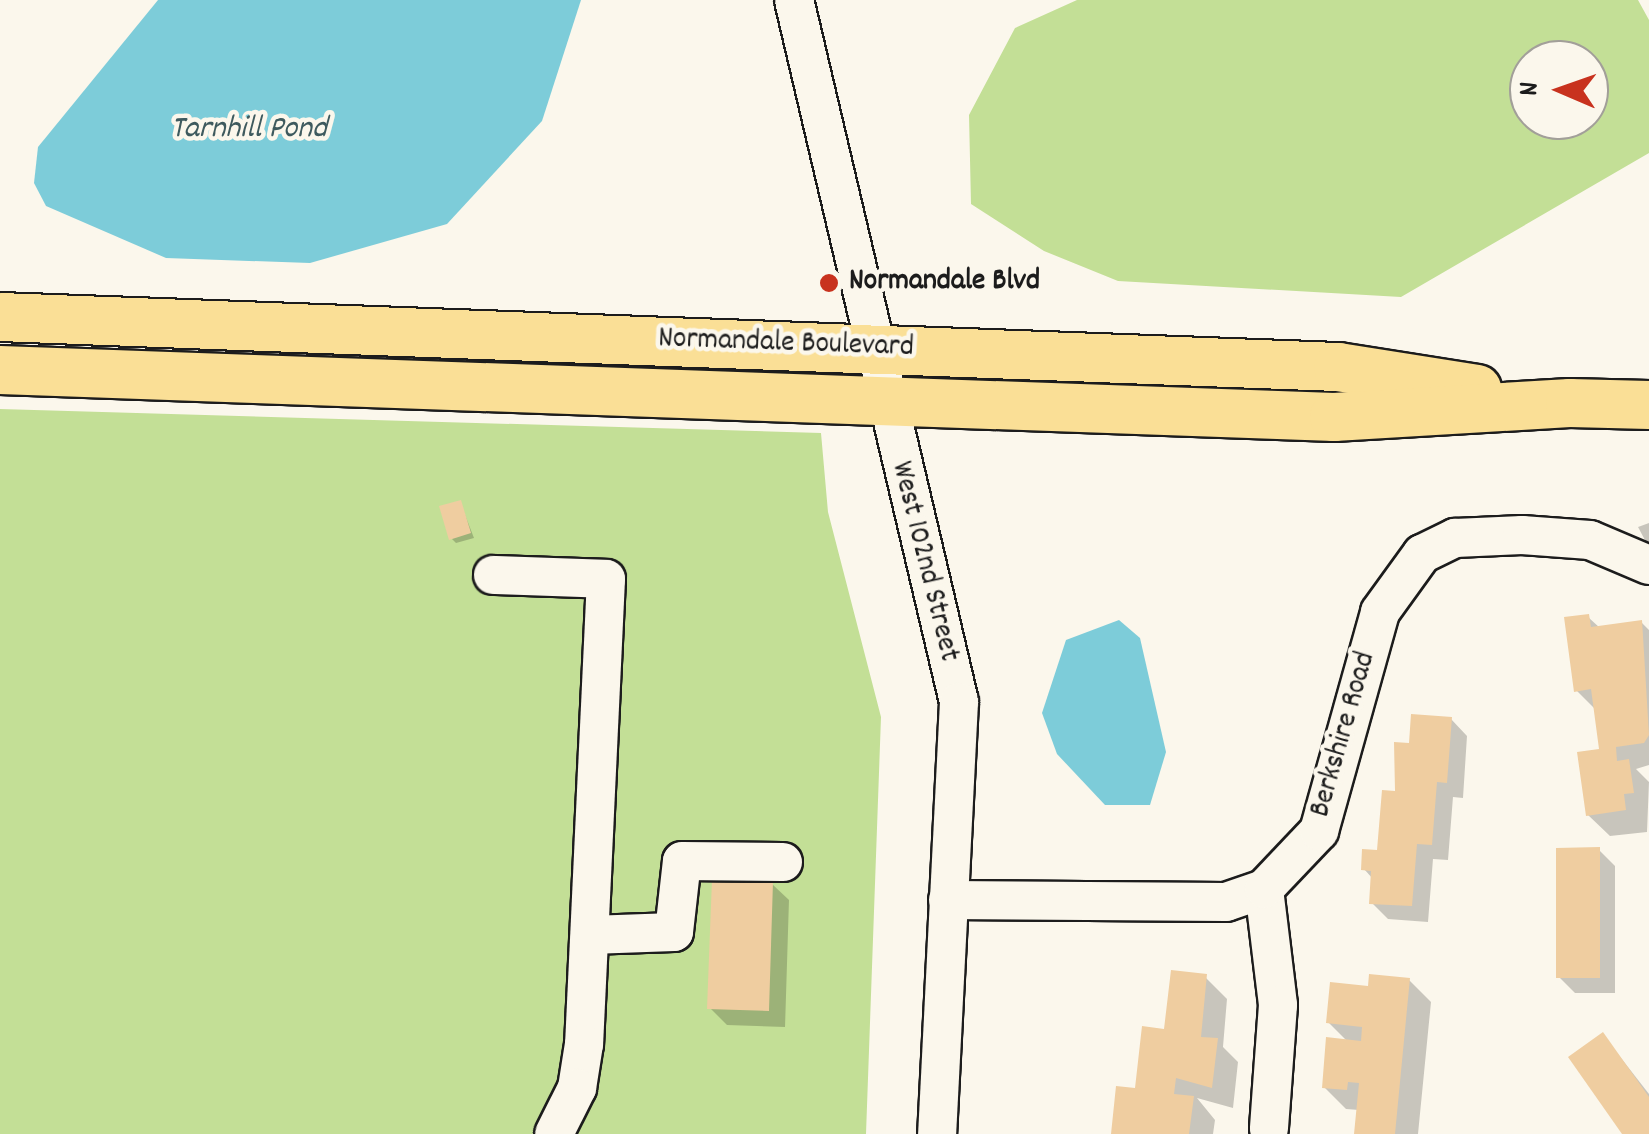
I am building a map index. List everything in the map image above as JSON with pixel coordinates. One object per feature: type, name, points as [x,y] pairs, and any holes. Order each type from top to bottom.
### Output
[{"type":"main road","name":"Normandale Boulevard","points":[[0,316],[1338,367],[1570,403]]},
{"type":"main road","name":"Normandale Boulevard","points":[[0,370],[1334,418],[1570,403],[1649,405]]},
{"type":"street","name":"West 102nd Street","points":[[794,0],[884,402],[959,702],[937,1134]]},
{"type":"street","name":"Berkshire Road","points":[[1264,889],[1319,831],[1380,612],[1422,554],[1454,538],[1522,535],[1590,540],[1649,565]]},
{"type":"street","points":[[493,575],[606,579],[590,935],[577,1088],[554,1134]]},
{"type":"street","points":[[590,935],[674,932],[682,861],[783,862]]},
{"type":"street","points":[[948,900],[1226,902],[1264,889],[1278,1005],[1269,1130]]},
{"type":"green space","points":[[1077,0],[1638,0],[1649,20],[1649,153],[1401,297],[1118,281],[1044,251],[971,204],[969,115],[1015,28]]},
{"type":"green space","points":[[0,409],[821,433],[828,512],[881,717],[866,1134],[0,1134]]},
{"type":"water","name":"Tarnhill Pond","points":[[158,0],[581,0],[542,121],[447,224],[310,263],[166,258],[46,206],[34,183],[38,147]]},
{"type":"water","points":[[1119,620],[1140,638],[1166,752],[1150,805],[1105,805],[1057,754],[1042,713],[1066,640]]},
{"type":"building","points":[[461,500],[471,533],[449,540],[439,506]]},
{"type":"building","points":[[1589,614],[1591,627],[1642,620],[1649,735],[1644,743],[1616,747],[1617,761],[1629,759],[1634,793],[1624,794],[1626,810],[1586,816],[1577,752],[1599,749],[1591,689],[1574,692],[1564,617]]},
{"type":"building","points":[[1411,714],[1452,717],[1447,783],[1437,782],[1432,845],[1417,844],[1412,906],[1369,904],[1371,871],[1361,870],[1362,849],[1377,850],[1382,790],[1395,791],[1394,742],[1409,743]]},
{"type":"building","points":[[1600,847],[1600,978],[1556,978],[1556,848]]},
{"type":"building","points":[[712,879],[773,881],[769,1011],[707,1009]]},
{"type":"building","points":[[1171,970],[1207,974],[1201,1037],[1218,1038],[1212,1088],[1176,1078],[1174,1094],[1194,1096],[1189,1134],[1111,1134],[1116,1086],[1135,1088],[1142,1026],[1164,1029]]},
{"type":"building","points":[[1369,974],[1410,978],[1395,1134],[1354,1134],[1359,1083],[1348,1082],[1347,1090],[1322,1088],[1326,1037],[1361,1041],[1362,1027],[1326,1023],[1330,982],[1368,986]]},
{"type":"building","points":[[1603,1032],[1649,1097],[1649,1134],[1622,1134],[1568,1057]]},
{"type":"place","name":"Normandale Blvd","points":[[829,283]]}]
